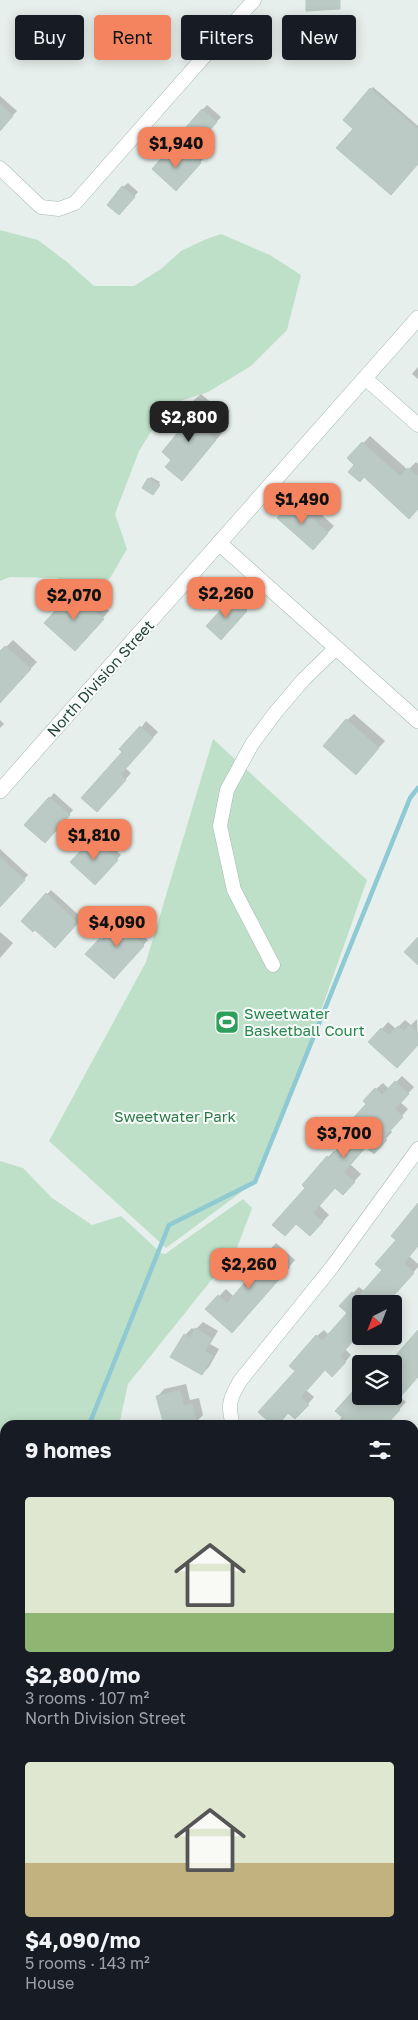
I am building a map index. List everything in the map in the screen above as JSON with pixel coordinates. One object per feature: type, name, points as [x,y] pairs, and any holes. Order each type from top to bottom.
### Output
[{"type":"street","points":[[0,168],[41,207],[59,210],[74,203],[254,0]]},
{"type":"street","name":"North Division Street","points":[[0,790],[418,318]]},
{"type":"street","points":[[365,378],[418,425]]},
{"type":"street","points":[[219,543],[418,722]]},
{"type":"street","points":[[273,965],[234,890],[220,826],[227,790],[252,744],[274,713],[304,679],[336,648]]},
{"type":"street","points":[[232,1420],[229,1410],[231,1396],[240,1381],[332,1267],[418,1149]]},
{"type":"green space","points":[[0,230],[38,240],[94,286],[134,286],[161,269],[181,251],[221,234],[270,255],[301,275],[287,330],[251,366],[208,392],[168,405],[139,451],[115,514],[127,549],[110,578],[90,596],[57,578],[10,577],[0,581]]},
{"type":"green space","name":"Sweetwater Park","points":[[213,739],[367,880],[305,1056],[255,1182],[166,1248],[49,1141],[146,962]]},
{"type":"green space","points":[[0,1161],[23,1168],[52,1198],[92,1225],[121,1216],[161,1253],[165,1254],[243,1199],[252,1208],[237,1248],[128,1384],[120,1420],[0,1420]]},
{"type":"building","points":[[306,0],[340,0],[340,9],[306,11]]},
{"type":"building","points":[[370,88],[418,129],[418,164],[391,195],[336,148],[353,129],[343,120]]},
{"type":"building","points":[[0,104],[13,116],[0,131]]},
{"type":"building","points":[[202,109],[217,122],[194,148],[179,135]]},
{"type":"building","points":[[187,151],[201,163],[176,191],[152,169],[165,154],[176,163]]},
{"type":"building","points":[[122,186],[135,197],[119,215],[107,205]]},
{"type":"building","points":[[194,400],[208,412],[198,425],[216,440],[182,481],[165,467],[171,460],[162,452],[188,420],[182,414]]},
{"type":"building","points":[[362,442],[400,476],[408,468],[418,476],[418,509],[409,519],[364,477],[360,482],[348,472],[354,465],[347,458]]},
{"type":"building","points":[[148,478],[160,485],[153,495],[142,488]]},
{"type":"building","points":[[292,500],[328,533],[313,550],[277,518]]},
{"type":"building","points":[[73,591],[104,619],[75,651],[44,623]]},
{"type":"building","points":[[232,598],[247,611],[221,640],[206,626]]},
{"type":"building","points":[[5,646],[31,669],[0,703],[0,651]]},
{"type":"building","points":[[346,719],[379,748],[356,775],[323,746]]},
{"type":"building","points":[[140,726],[153,738],[121,774],[126,780],[97,812],[81,798],[122,752],[119,749]]},
{"type":"building","points":[[49,797],[70,815],[45,843],[24,825]]},
{"type":"building","points":[[93,838],[118,860],[95,885],[70,862]]},
{"type":"building","points":[[0,857],[25,880],[0,907]]},
{"type":"building","points":[[46,893],[78,923],[55,948],[35,930],[33,932],[21,921]]},
{"type":"building","points":[[128,915],[142,928],[135,936],[144,946],[114,979],[85,954],[100,938],[104,942]]},
{"type":"building","points":[[418,937],[418,965],[404,952]]},
{"type":"building","points":[[409,1025],[418,1033],[418,1045],[397,1068],[368,1042],[381,1028],[389,1035],[398,1026],[404,1031]]},
{"type":"building","points":[[395,1081],[409,1094],[395,1109],[403,1117],[384,1137],[387,1140],[374,1154],[366,1147],[344,1172],[355,1182],[343,1195],[335,1188],[313,1213],[323,1222],[310,1236],[296,1224],[285,1236],[272,1225],[305,1188],[302,1185],[327,1156],[329,1159],[350,1135],[343,1129],[366,1104],[363,1101],[375,1088],[382,1095]]},
{"type":"building","points":[[418,1203],[418,1246],[404,1263],[414,1273],[394,1295],[360,1295],[382,1270],[375,1264],[396,1240],[391,1236]]},
{"type":"building","points":[[269,1248],[290,1267],[232,1333],[205,1309],[218,1295],[227,1303],[247,1280],[238,1272],[251,1258],[256,1263]]},
{"type":"building","points":[[352,1292],[354,1295],[352,1295],[352,1342],[340,1356],[346,1362],[332,1377],[325,1370],[301,1397],[309,1405],[295,1419],[288,1413],[282,1420],[267,1420],[258,1412],[295,1371],[289,1366],[316,1335],[322,1341],[347,1313],[339,1306]]},
{"type":"building","points":[[195,1328],[212,1338],[205,1351],[213,1356],[202,1375],[170,1357],[184,1334],[190,1338]]},
{"type":"building","points":[[418,1330],[418,1377],[402,1395],[402,1355],[396,1355]]},
{"type":"building","points":[[180,1390],[184,1406],[192,1404],[196,1420],[163,1420],[156,1396]]},
{"type":"building","points":[[352,1392],[352,1405],[395,1405],[400,1410],[391,1420],[345,1420],[335,1411]]},
{"type":"waterway","points":[[91,1420],[169,1225],[255,1182],[410,798],[418,788]]},
{"type":"place","name":"Sweetwater Basketball Court","points":[[227,1022]]}]
